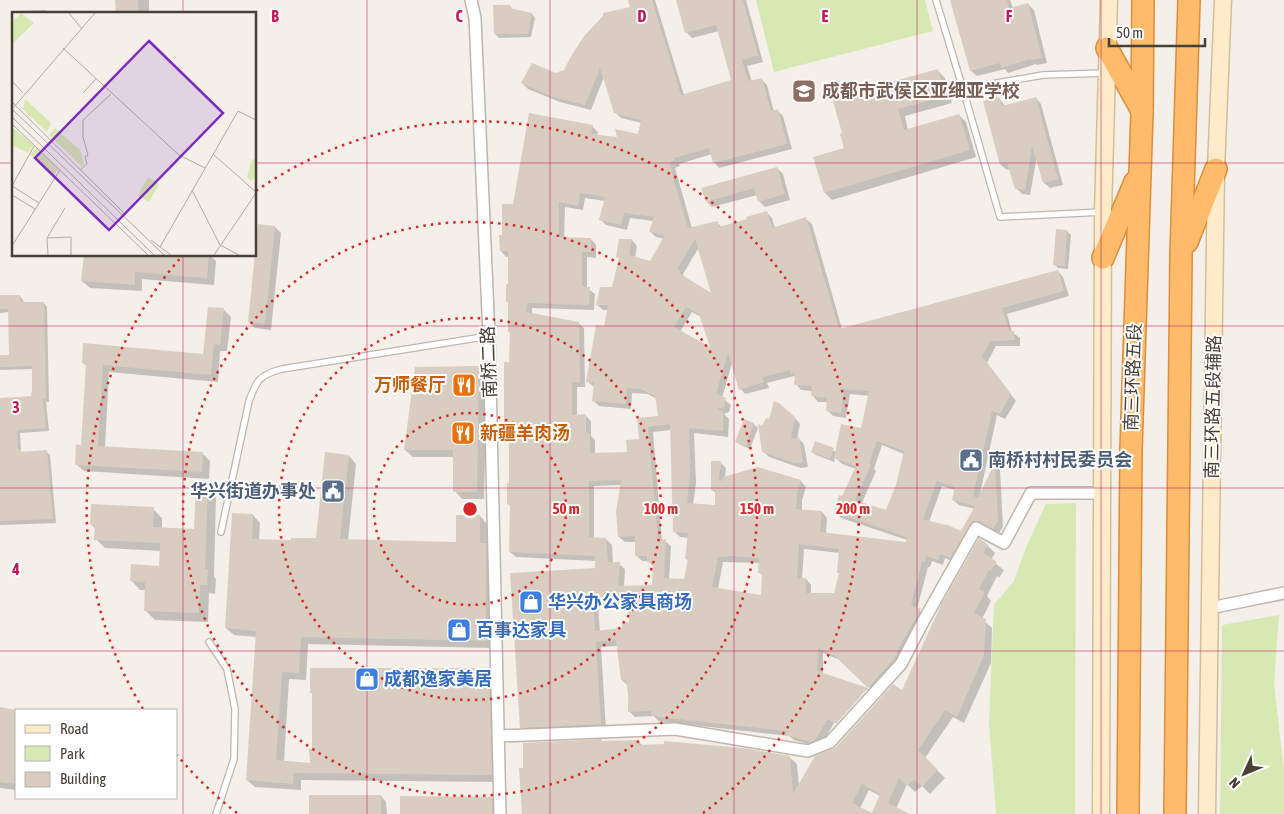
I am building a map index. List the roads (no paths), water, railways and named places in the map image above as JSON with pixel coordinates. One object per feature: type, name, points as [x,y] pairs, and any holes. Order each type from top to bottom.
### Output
[{"type":"highway","name":"南三环路五段","points":[[1128,814],[1131,450],[1144,0]]},
{"type":"highway","points":[[1175,814],[1182,256],[1189,0]]},
{"type":"highway","points":[[1107,48],[1142,112]]},
{"type":"highway","points":[[1182,256],[1216,169]]},
{"type":"highway","points":[[1103,258],[1140,170]]},
{"type":"main road","points":[[1101,814],[1103,212],[1109,0]]},
{"type":"main road","name":"南三环路五段辅路","points":[[1207,814],[1216,169],[1223,0]]},
{"type":"street","name":"南桥二路","points":[[471,0],[475,18],[489,336],[500,814]]},
{"type":"street","points":[[499,736],[675,729],[808,751],[830,742],[857,710],[901,664],[976,528],[1004,543],[1032,493],[1102,493]]},
{"type":"street","points":[[1210,608],[1284,593]]},
{"type":"lane","points":[[936,0],[1000,217],[1103,212]]},
{"type":"lane","points":[[963,89],[1043,75],[1106,72]]},
{"type":"lane","points":[[222,532],[249,401],[257,382],[268,373],[282,369],[489,336]]},
{"type":"lane","points":[[209,642],[227,669],[235,709],[234,759],[216,814]]},
{"type":"place","name":"成都市武侯区亚细亚学校","points":[[804,91]]},
{"type":"place","name":"万师餐厅","points":[[464,385]]},
{"type":"place","name":"新疆羊肉汤","points":[[463,433]]},
{"type":"place","name":"南桥村村民委员会","points":[[971,460]]},
{"type":"place","name":"华兴街道办事处","points":[[333,491]]},
{"type":"place","name":"华兴办公家具商场","points":[[531,602]]},
{"type":"place","name":"百事达家具","points":[[459,630]]},
{"type":"place","name":"成都逸家美居","points":[[367,679]]}]
